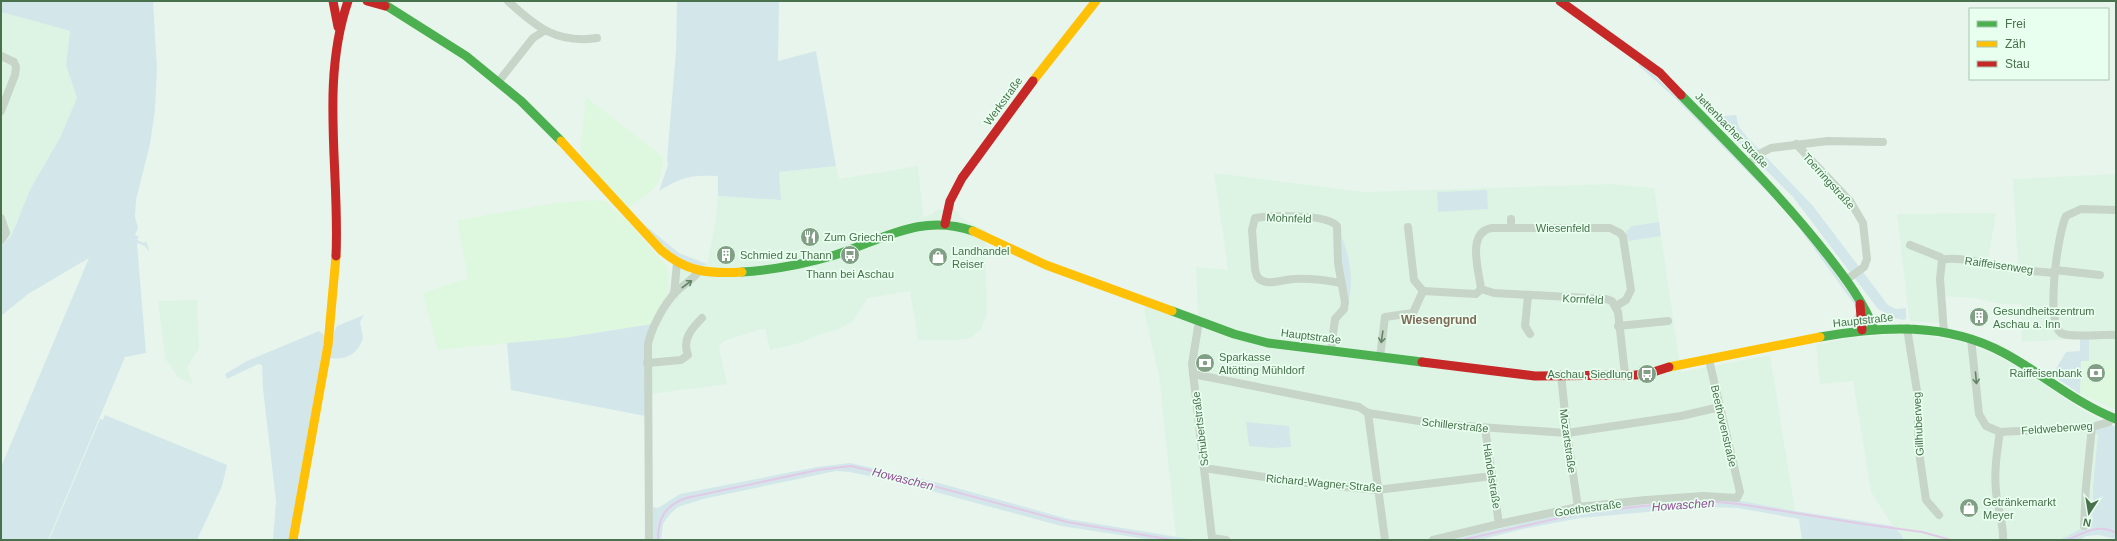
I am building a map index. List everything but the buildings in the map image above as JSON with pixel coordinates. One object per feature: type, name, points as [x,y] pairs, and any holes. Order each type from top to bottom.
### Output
[{"type":"main road","points":[[293,540],[330,324],[335,283],[338,210],[335,78],[339,30],[349,1],[334,1],[339,30]]},
{"type":"main road","name":"Hauptstraße","points":[[367,1],[382,4],[448,44],[499,81],[557,136],[661,250],[677,263],[699,271],[724,273],[787,266],[849,250],[911,227],[930,224],[945,224],[973,231],[1065,272],[1147,303],[1257,341],[1478,368],[1492,372],[1535,376],[1561,374],[1625,374],[1640,368],[1666,368],[1806,339],[1862,330],[1907,328],[1944,332],[1971,339],[2006,354],[2081,403],[2114,419]]},
{"type":"main road","name":"Werkstraße","points":[[945,224],[950,201],[962,178],[1035,79],[1096,1]]},
{"type":"main road","name":"Jettenbacher Straße","points":[[1560,1],[1648,64],[1798,217],[1846,280],[1869,316],[1874,329]]},
{"type":"main road","name":"Jettenbacher Straße","points":[[1860,304],[1862,330]]},
{"type":"street","points":[[508,1],[544,31],[560,37],[598,38]]},
{"type":"street","points":[[499,81],[533,38],[544,31]]},
{"type":"street","points":[[1,56],[14,62],[16,71],[1,111]]},
{"type":"street","name":"Toerringstraße","points":[[1748,165],[1764,150],[1796,144],[1828,141],[1883,142]]},
{"type":"street","name":"Toerringstraße","points":[[1796,144],[1850,201],[1863,223],[1867,259],[1864,267],[1846,280]]},
{"type":"street","points":[[2116,210],[2081,210],[2066,216],[2062,226],[2055,271],[2054,312],[2058,330],[2066,335],[2116,335]]},
{"type":"street","name":"Mohnfeld","points":[[1331,350],[1335,319],[1345,305],[1341,283],[1338,230],[1333,222],[1298,217],[1264,216],[1255,218],[1252,230],[1255,268],[1256,274],[1261,280],[1267,282],[1292,278],[1341,283]]},
{"type":"street","points":[[1,218],[6,233],[1,240]]},
{"type":"street","points":[[1511,219],[1511,228]]},
{"type":"street","points":[[1380,357],[1386,317],[1413,313],[1423,291],[1414,280],[1408,227]]},
{"type":"street","name":"Wiesenfeld","points":[[1481,289],[1477,240],[1481,233],[1488,229],[1610,228],[1620,233],[1625,244],[1631,290],[1626,300],[1616,306]]},
{"type":"street","name":"Raiffeisenweg","points":[[1910,245],[1934,254],[1942,260],[1951,259],[2017,269],[2100,275]]},
{"type":"street","points":[[1942,260],[1940,280],[1944,332]]},
{"type":"street","points":[[674,294],[677,263]]},
{"type":"street","points":[[649,540],[647,363],[650,334],[674,294],[691,281],[699,271]]},
{"type":"street","name":"Kornfeld","points":[[1423,291],[1476,294],[1481,289],[1494,293],[1528,296],[1606,299],[1616,306],[1625,374]]},
{"type":"street","points":[[1528,296],[1526,326],[1530,334]]},
{"type":"street","points":[[647,363],[682,360],[688,356],[685,347],[687,339],[702,318]]},
{"type":"street","name":"Schubertstraße","points":[[1199,321],[1193,355],[1193,374],[1212,538],[1226,540]]},
{"type":"street","points":[[1618,326],[1668,321]]},
{"type":"street","name":"Gillhuberweg","points":[[1907,328],[1917,391],[1919,452],[1926,500],[1939,515]]},
{"type":"street","points":[[1971,339],[1979,414],[1986,426],[2000,432],[1997,449],[1996,491],[2003,524],[2003,540]]},
{"type":"street","name":"Beethovenstraße","points":[[1709,360],[1740,492]]},
{"type":"street","name":"Schillerstraße","points":[[1193,374],[1359,406],[1368,413],[1438,424],[1485,428],[1567,433],[1681,416],[1720,407]]},
{"type":"street","name":"Mozartstraße","points":[[1561,374],[1567,433],[1578,507]]},
{"type":"street","points":[[1368,413],[1377,490],[1385,540]]},
{"type":"street","name":"Feldweberweg","points":[[2000,432],[2092,427],[2114,419]]},
{"type":"street","points":[[2084,526],[2086,486],[2092,427]]},
{"type":"street","name":"Händelstraße","points":[[1485,428],[1499,524]]},
{"type":"street","name":"Richard-Wagner-Straße","points":[[1204,468],[1298,482],[1377,490],[1492,476]]},
{"type":"street","name":"Goethestraße","points":[[1433,540],[1578,507],[1689,497],[1737,498],[1740,492]]},
{"type":"shaded area","points":[[1,1],[153,1],[157,70],[155,110],[150,144],[136,200],[135,217],[138,228],[135,235],[139,237],[137,240],[144,243],[146,241],[150,253],[145,246],[137,243],[146,353],[125,357],[48,540],[1,540],[1,467],[89,258],[28,294],[1,316],[1,246],[11,236],[31,188],[60,138],[77,98],[66,65],[70,31],[1,12]]},
{"type":"shaded area","points":[[677,1],[779,1],[778,61],[816,51],[836,166],[779,172],[781,200],[718,196],[718,176],[687,178],[659,191],[668,165],[667,159],[676,51]]},
{"type":"shaded area","points":[[1,12],[70,31],[66,65],[77,98],[60,138],[15,224],[11,236],[1,246]]},
{"type":"shaded area","points":[[1639,62],[1710,130],[1802,227],[1855,301],[1859,316],[1853,319],[1856,311],[1854,304],[1795,222],[1676,99],[1639,66]]},
{"type":"shaded area","points":[[586,97],[663,157],[663,165],[658,183],[649,193],[628,208],[580,155]]},
{"type":"shaded area","points":[[1736,115],[1739,127],[1813,206],[1888,305],[1896,309],[1906,308],[1906,319],[1903,320],[1894,318],[1878,309],[1793,197],[1713,117]]},
{"type":"shaded area","points":[[836,166],[839,179],[918,166],[923,217],[932,214],[938,209],[957,211],[961,217],[970,223],[987,231],[985,247],[987,313],[981,329],[971,338],[955,340],[918,340],[910,291],[868,298],[852,322],[836,330],[820,334],[800,343],[770,350],[765,328],[723,341],[719,348],[727,384],[651,394],[652,324],[668,293],[681,260],[700,266],[707,264],[715,224],[718,196],[780,200],[779,172]]},
{"type":"shaded area","name":"Wiesengrund","points":[[1214,173],[1364,192],[1611,184],[1654,188],[1681,372],[1770,355],[1795,511],[1742,501],[1706,499],[1500,528],[1451,540],[1196,540],[1176,537],[1159,376],[1144,311],[1147,297],[1198,314],[1196,267],[1228,270]]},
{"type":"shaded area","points":[[2116,174],[2116,361],[2089,361],[2089,338],[2022,342],[2021,304],[2001,304],[1975,298],[1938,296],[1940,323],[1911,321],[1909,318],[1897,214],[1996,213],[1988,262],[2018,266],[2013,179]]},
{"type":"shaded area","points":[[1487,190],[1488,209],[1438,212],[1437,192]]},
{"type":"shaded area","points":[[593,200],[605,201],[625,219],[667,266],[669,275],[668,293],[652,324],[563,338],[438,350],[423,293],[468,278],[457,220],[557,203]]},
{"type":"shaded area","points":[[641,222],[679,253],[707,264],[699,266],[690,264],[681,259],[662,244]]},
{"type":"shaded area","points":[[1659,222],[1661,236],[1629,241],[1625,233],[1632,226]]},
{"type":"shaded area","points":[[1342,237],[1347,254],[1351,278],[1348,304],[1342,272]]},
{"type":"shaded area","points":[[197,300],[199,348],[187,367],[193,385],[178,377],[165,358],[158,301]]},
{"type":"shaded area","points":[[364,315],[360,322],[363,338],[358,349],[346,357],[329,358],[334,332],[337,326]]},
{"type":"shaded area","points":[[652,324],[645,416],[511,390],[507,343],[563,338]]},
{"type":"shaded area","points":[[319,331],[325,336],[289,540],[273,540],[276,501],[263,389],[262,365],[258,364],[227,379],[225,374],[247,361]]},
{"type":"shaded area","points":[[1910,333],[1963,342],[1991,353],[2024,371],[2082,410],[2101,420],[2094,434],[2098,434],[2093,486],[2092,523],[2059,540],[1904,540],[1871,492],[1853,381],[1820,384],[1816,345],[1849,338]]},
{"type":"shaded area","points":[[2080,338],[2089,338],[2089,361],[2081,361],[2080,394],[2052,375],[2066,352],[2080,351]]},
{"type":"shaded area","points":[[2081,360],[2116,361],[2116,410],[2080,394]]},
{"type":"shaded area","points":[[105,415],[227,465],[222,486],[197,540],[49,540],[100,419],[103,420]]},
{"type":"shaded area","points":[[1246,422],[1289,426],[1291,447],[1273,448],[1249,446]]},
{"type":"shaded area","points":[[2116,426],[2116,539],[2099,535],[2086,536],[2080,540],[2059,540],[2092,523],[2093,486],[2098,434],[2094,434],[2097,428]]},
{"type":"shaded area","points":[[850,463],[939,483],[1068,519],[1196,540],[1153,540],[1061,526],[902,483],[850,472],[836,471],[703,499],[678,507],[670,514],[663,524],[661,540],[653,540],[653,507],[658,508],[680,494],[817,467]]},
{"type":"shaded area","points":[[1706,499],[1742,501],[1795,511],[1893,526],[1901,534],[1904,540],[1802,540],[1799,519],[1738,508],[1704,507],[1580,518],[1523,529],[1479,540],[1451,540],[1579,510]]},
{"type":"waterway","name":"Howaschen","points":[[658,540],[659,525],[664,513],[673,505],[686,498],[818,470],[851,466],[911,480],[1067,522],[1173,540]]},
{"type":"waterway","name":"Howaschen","points":[[1462,540],[1581,513],[1707,501],[1739,504],[1922,532],[1951,540]]},
{"type":"waterway","name":"Howaschen","points":[[2067,540],[2085,532],[2097,529],[2109,530],[2116,533]]},
{"type":"traffic: fast","points":[[379,1],[466,56],[521,101],[561,141]]},
{"type":"traffic: fast","points":[[1681,95],[1757,174],[1812,236],[1854,292],[1870,319],[1874,329]]},
{"type":"traffic: fast","points":[[742,272],[801,264],[835,255],[903,230],[919,226],[954,226],[973,231]]},
{"type":"traffic: fast","points":[[1172,311],[1234,334],[1268,343],[1422,362]]},
{"type":"traffic: fast","points":[[1820,337],[1867,330],[1890,329],[1937,331],[1960,336],[1982,343],[2004,353],[2073,397],[2116,419]]},
{"type":"traffic: slow","points":[[1033,81],[1096,1]]},
{"type":"traffic: slow","points":[[561,141],[661,250],[670,257],[680,263],[698,270],[708,272],[742,272]]},
{"type":"traffic: slow","points":[[973,231],[1046,265],[1172,311]]},
{"type":"traffic: slow","points":[[293,540],[328,345],[336,256]]},
{"type":"traffic: slow","points":[[1669,367],[1820,337]]},
{"type":"traffic: jam","points":[[333,1],[338,27]]},
{"type":"traffic: jam","points":[[336,256],[337,224],[333,95],[335,63],[340,32],[348,1]]},
{"type":"traffic: jam","points":[[367,1],[385,6]]},
{"type":"traffic: jam","points":[[1560,1],[1660,73],[1681,95]]},
{"type":"traffic: jam","points":[[945,224],[950,201],[962,178],[1033,81]]},
{"type":"traffic: jam","points":[[1860,304],[1862,330]]},
{"type":"traffic: jam","points":[[1422,362],[1535,376],[1635,375],[1647,374],[1669,367]]},
{"type":"place","name":"Zum Griechen","points":[[810,237]]},
{"type":"place","name":"Schmied zu Thann","points":[[726,255]]},
{"type":"place","name":"Thann bei Aschau","points":[[850,255]]},
{"type":"place","name":"Landhandel Reiser","points":[[938,257]]},
{"type":"place","name":"Gesundheitszentrum Aschau a. Inn","points":[[1979,317]]},
{"type":"place","name":"Sparkasse Altötting Mühldorf","points":[[1205,363]]},
{"type":"place","name":"Raiffeisenbank","points":[[2096,373]]},
{"type":"place","name":"Aschau, Siedlung","points":[[1647,374]]},
{"type":"place","name":"Getränkemarkt Meyer","points":[[1969,508]]},
{"type":"district","name":"Wiesengrund","points":[[1439,320]]}]
